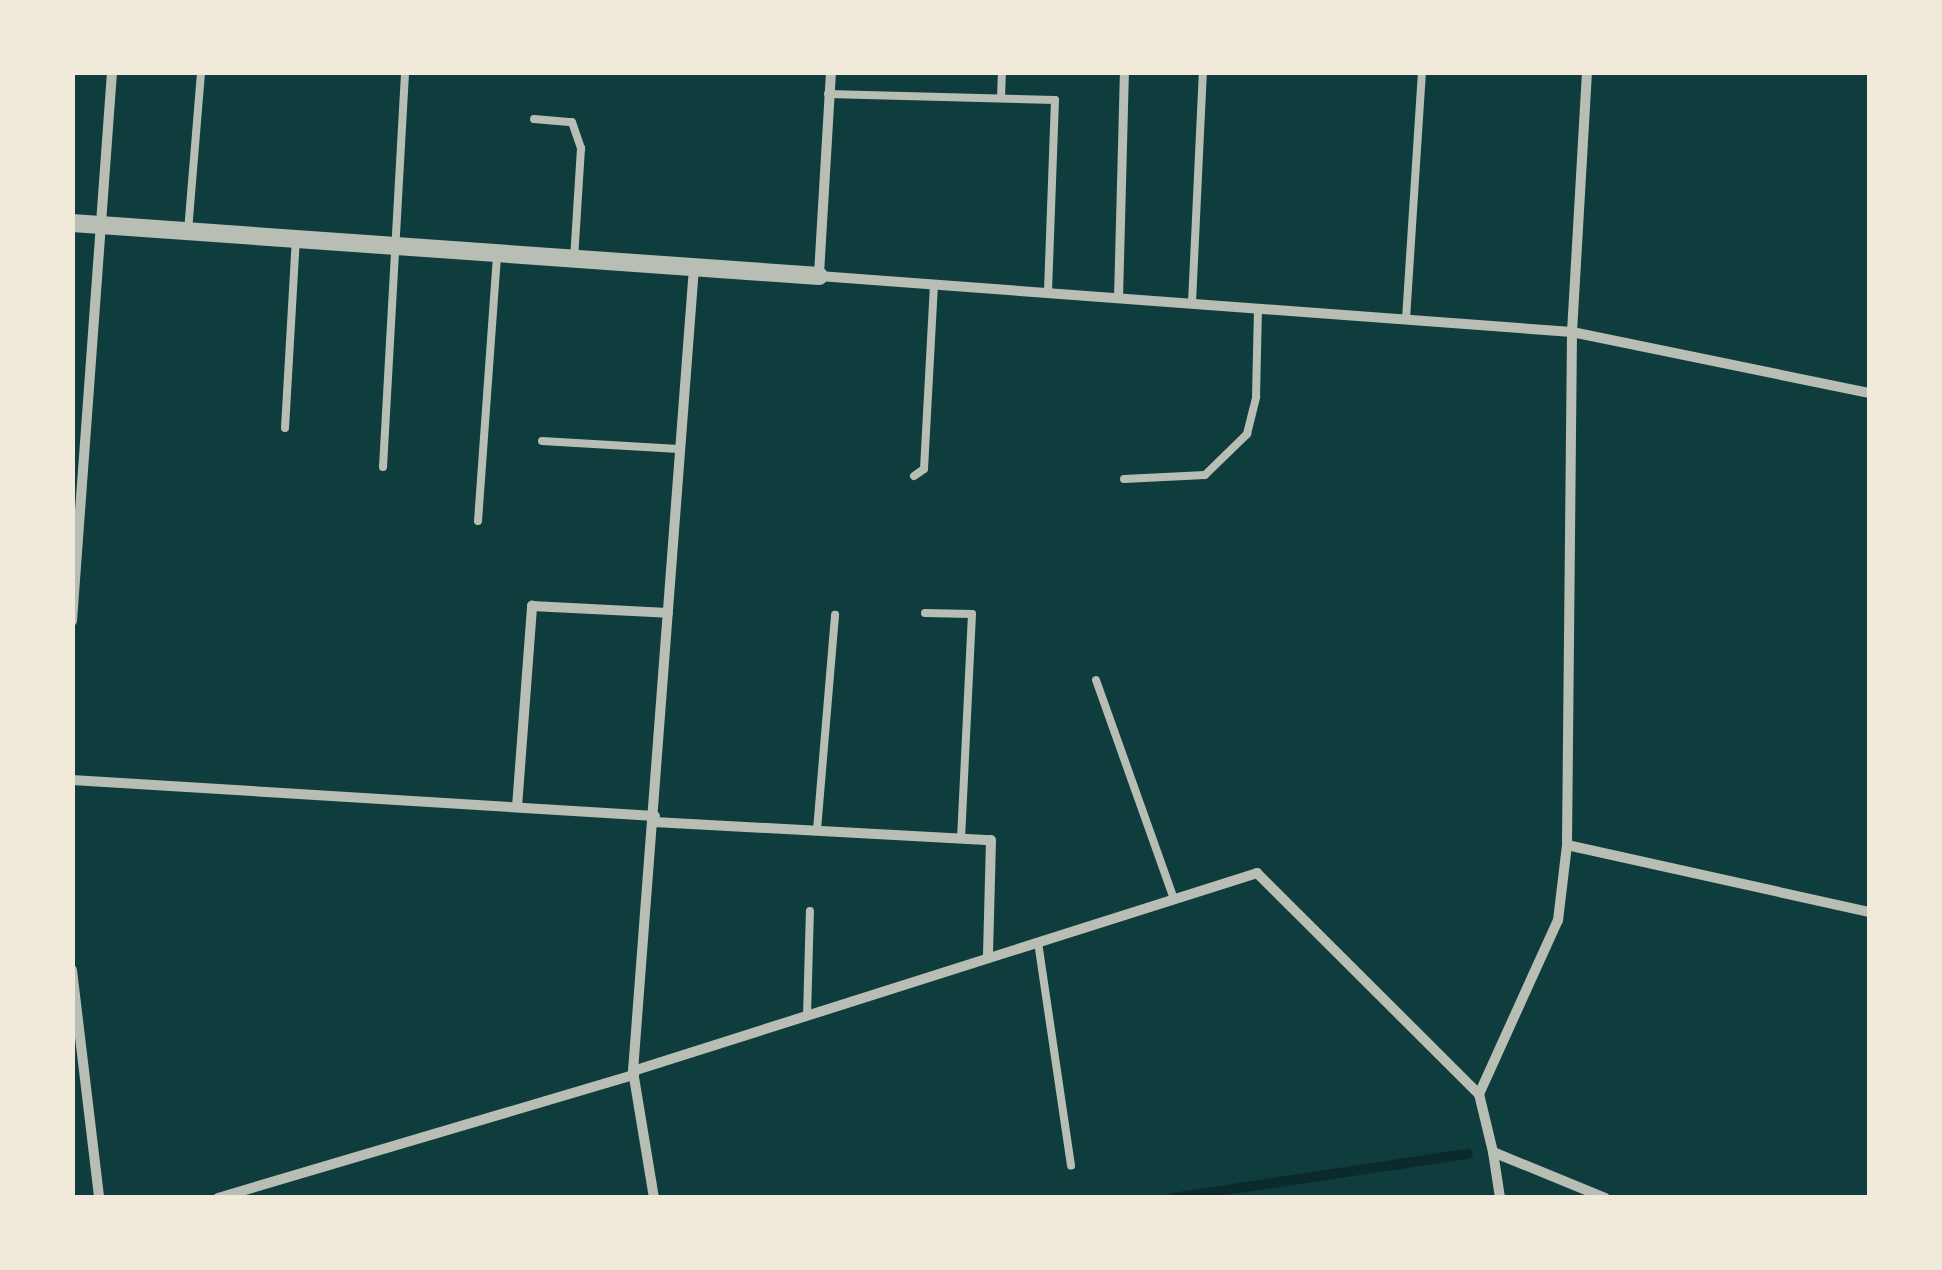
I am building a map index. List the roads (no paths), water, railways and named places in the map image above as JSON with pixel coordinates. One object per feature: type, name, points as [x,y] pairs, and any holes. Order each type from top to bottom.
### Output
[{"type":"street","points":[[72,622],[112,72]]},
{"type":"street","points":[[819,276],[831,72]]},
{"type":"street","points":[[1118,298],[1124,72]]},
{"type":"street","points":[[1480,1094],[1558,920],[1567,845],[1572,332],[1587,72]]},
{"type":"street","points":[[72,223],[1572,332],[1870,394]]},
{"type":"street","points":[[654,1198],[633,1073],[694,268]]},
{"type":"street","points":[[517,807],[532,606],[668,612]]},
{"type":"street","points":[[72,780],[990,840],[988,958]]},
{"type":"street","points":[[1567,845],[1870,912]]},
{"type":"street","points":[[218,1198],[633,1073],[1256,873],[1480,1094],[1500,1198]]},
{"type":"street","points":[[72,970],[99,1198]]},
{"type":"street","points":[[1494,1152],[1605,1198]]},
{"type":"lane","points":[[188,230],[201,72]]},
{"type":"lane","points":[[383,467],[405,72]]},
{"type":"lane","points":[[1001,98],[1002,72]]},
{"type":"lane","points":[[1192,303],[1203,72]]},
{"type":"lane","points":[[1406,319],[1422,72]]},
{"type":"lane","points":[[828,94],[1055,100],[1048,294]]},
{"type":"lane","points":[[534,119],[572,122],[581,148],[574,259]]},
{"type":"lane","points":[[285,428],[296,238]]},
{"type":"lane","points":[[478,521],[497,253]]},
{"type":"lane","points":[[914,476],[924,469],[934,285]]},
{"type":"lane","points":[[1124,479],[1205,475],[1247,434],[1256,397],[1258,308]]},
{"type":"lane","points":[[542,441],[679,448]]},
{"type":"lane","points":[[925,613],[972,614],[960,839]]},
{"type":"lane","points":[[818,830],[835,616]]},
{"type":"lane","points":[[1096,680],[1174,898]]},
{"type":"lane","points":[[807,1016],[810,910]]},
{"type":"lane","points":[[1038,942],[1072,1166]]},
{"type":"waterway","points":[[1172,1198],[1468,1154]]}]
